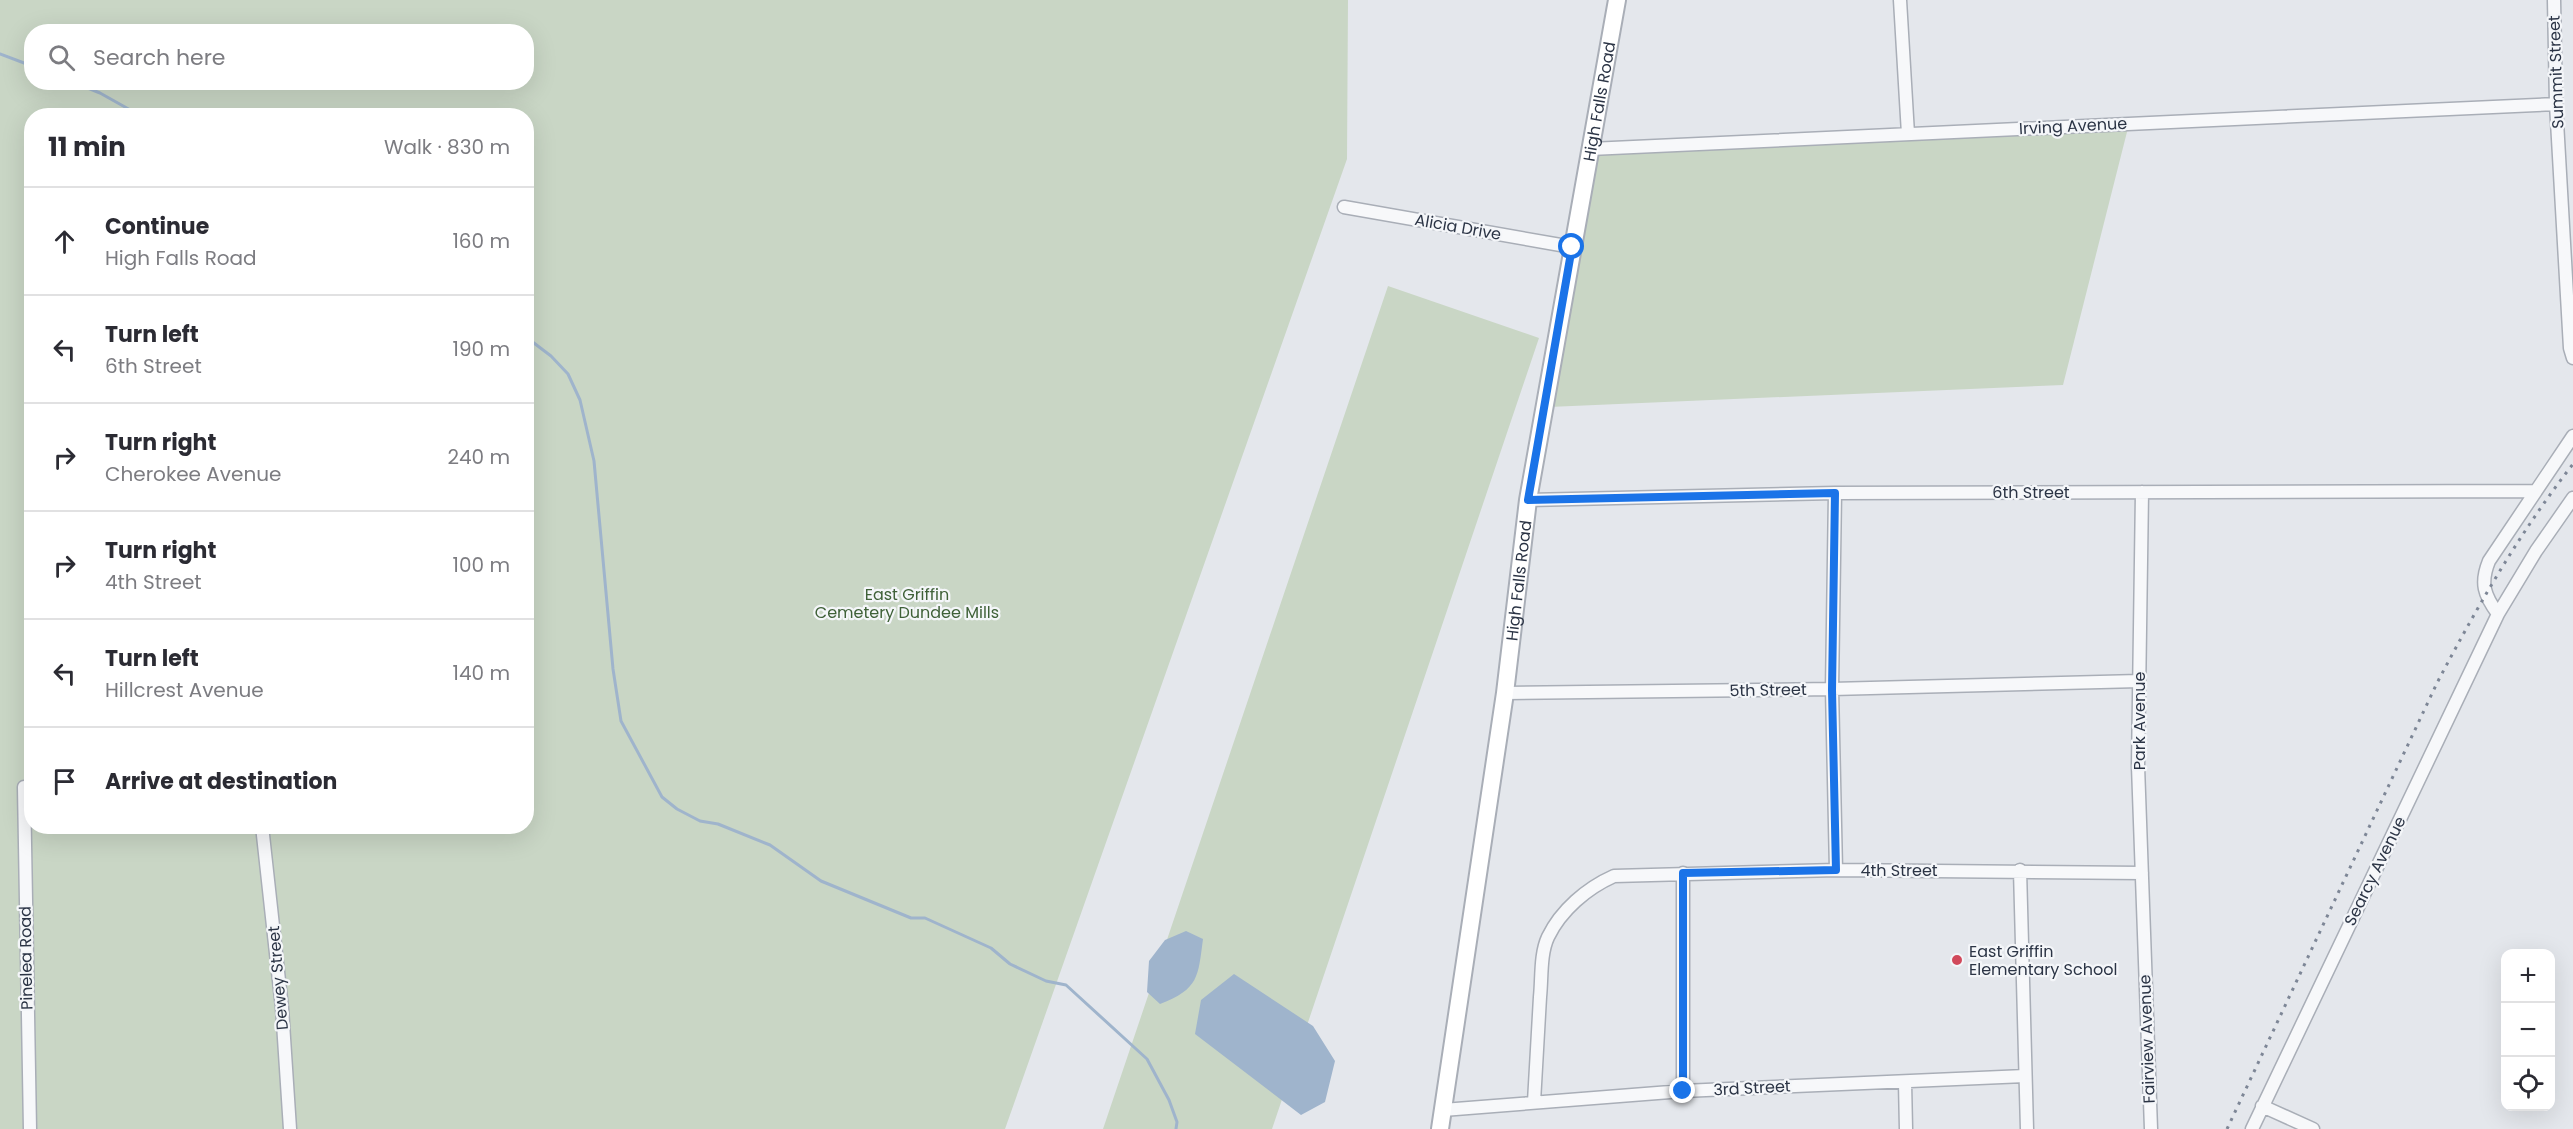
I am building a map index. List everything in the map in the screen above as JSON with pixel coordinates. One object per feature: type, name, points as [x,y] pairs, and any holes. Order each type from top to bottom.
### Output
[{"type":"street","name":"High Falls Road","points":[[1440,1129],[1505,693],[1528,500],[1617,0]]},
{"type":"street","points":[[1900,0],[1908,134]]},
{"type":"street","name":"Summit Street","points":[[2554,0],[2556,104],[2570,348],[2573,358]]},
{"type":"street","name":"Irving Avenue","points":[[1590,149],[2556,104]]},
{"type":"street","name":"Alicia Drive","points":[[1344,207],[1572,247]]},
{"type":"street","points":[[2498,614],[2489,602],[2483,576],[2489,561],[2573,436]]},
{"type":"street","name":"6th Street","points":[[1528,500],[1835,493],[2534,491]]},
{"type":"street","name":"Park Avenue","points":[[2142,492],[2138,766],[2144,950]]},
{"type":"street","points":[[1835,493],[1832,690],[1836,870]]},
{"type":"street","name":"Searcy Avenue","points":[[2252,1129],[2498,614],[2536,551],[2573,498]]},
{"type":"street","name":"5th Street","points":[[1505,693],[1832,690],[2139,681]]},
{"type":"street","name":"Pinelea Road","points":[[25,834],[30,1129]]},
{"type":"street","name":"Dewey Street","points":[[263,834],[282,1008],[290,1129]]},
{"type":"street","name":"4th Street","points":[[1534,1102],[1542,962],[1547,939],[1561,917],[1588,890],[1595,884],[1614,876],[1836,870],[2020,870],[2142,873]]},
{"type":"street","points":[[2020,870],[2027,1129]]},
{"type":"street","points":[[1683,873],[1683,1091]]},
{"type":"street","name":"Fairview Avenue","points":[[2144,950],[2151,1129]]},
{"type":"street","name":"3rd Street","points":[[1443,1110],[1683,1091],[2025,1076]]},
{"type":"street","points":[[1905,1082],[1906,1129]]},
{"type":"street","points":[[2262,1106],[2313,1129]]},
{"type":"green space","name":"East Griffin Cemetery Dundee Mills","points":[[0,0],[1348,0],[1347,159],[1005,1129],[0,1129]]},
{"type":"green space","points":[[2129,124],[2063,385],[1549,407],[1594,150]]},
{"type":"green space","points":[[1388,286],[1539,338],[1272,1129],[1103,1129]]},
{"type":"water","points":[[1186,931],[1203,939],[1197,972],[1189,987],[1160,1004],[1147,992],[1149,961],[1165,940]]},
{"type":"water","points":[[1234,974],[1313,1026],[1335,1061],[1325,1102],[1301,1115],[1195,1034],[1201,1000]]},
{"type":"waterway","points":[[0,54],[24,63]]},
{"type":"waterway","points":[[93,90],[127,108]]},
{"type":"waterway","points":[[534,343],[551,356],[568,374],[580,400],[594,461],[613,669],[621,721],[662,797],[677,809],[700,821],[718,824],[770,845],[821,881],[911,918],[925,918],[991,948],[1010,964],[1046,981],[1066,985],[1147,1059],[1169,1100],[1177,1122],[1176,1129]]},
{"type":"railway","points":[[2227,1129],[2437,683],[2500,570],[2535,516],[2573,464]]},
{"type":"place","name":"East Griffin Elementary School","points":[[1957,960]]},
{"type":"route","points":[[1572,247],[1528,500],[1835,493],[1832,690],[1836,870],[1683,873],[1683,1091]]}]
